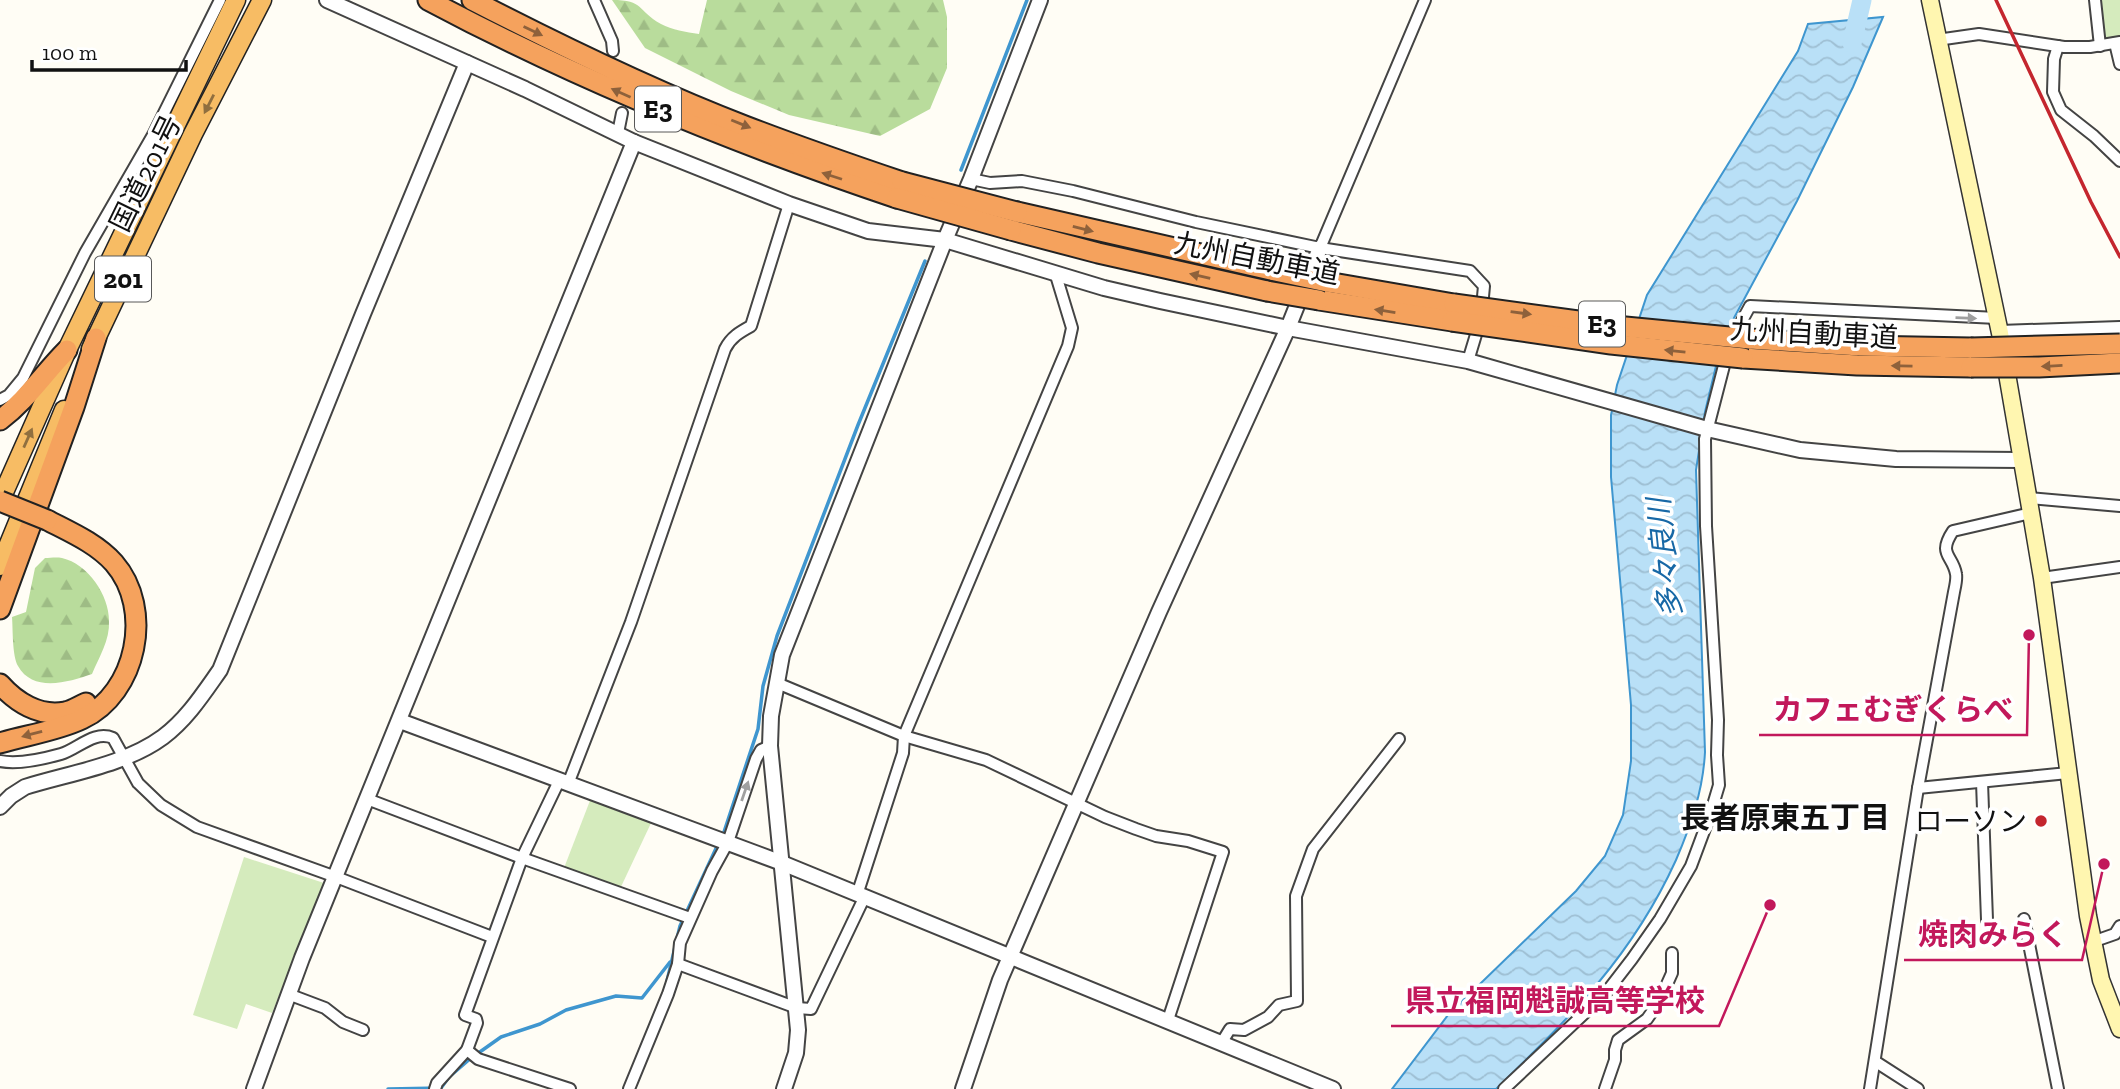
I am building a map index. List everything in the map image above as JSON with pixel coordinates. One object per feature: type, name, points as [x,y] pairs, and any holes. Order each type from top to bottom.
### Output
[{"type":"highway","name":"国道201号","points":[[0,501],[67,350],[236,0]]},
{"type":"highway","name":"国道201号","points":[[0,566],[96,338],[193,134],[262,0]]},
{"type":"highway","name":"九州自動車道","points":[[472,0],[595,62],[900,190]]},
{"type":"highway","name":"九州自動車道","points":[[431,2],[658,109],[796,163],[1014,221],[1275,271],[1323,291]]},
{"type":"highway","name":"九州自動車道","points":[[1014,221],[1098,253],[1267,291],[1323,291],[1611,344],[1743,358],[1857,365],[2120,344]]},
{"type":"highway","name":"九州自動車道","points":[[1453,313],[1860,346],[1971,358],[2120,363]]},
{"type":"highway","points":[[0,609],[74,407],[96,338]]},
{"type":"highway","points":[[0,420],[21,405],[43,373],[67,350]]},
{"type":"highway","points":[[0,501],[45,526],[100,550],[116,565],[135,608],[135,652],[121,682],[108,700],[83,719],[0,743]]},
{"type":"highway","points":[[0,514],[45,526],[94,562],[120,598],[124,622],[124,645],[116,667],[103,688],[86,703],[65,712],[32,709],[12,698],[0,684]]},
{"type":"main road","points":[[1930,0],[1998,325],[2030,505],[2088,916],[2101,981],[2120,1029]]},
{"type":"street","points":[[0,400],[9,395],[23,378],[85,253],[153,135],[220,0]]},
{"type":"street","points":[[327,0],[634,142],[789,204],[868,232],[944,240],[1104,288],[1288,328],[1468,362],[1704,428],[1800,450],[1851,456],[1937,460],[2021,460]]},
{"type":"street","points":[[594,0],[612,41],[613,51]]},
{"type":"street","points":[[784,1089],[796,1053],[797,1008],[770,746],[771,716],[786,643],[1040,0]]},
{"type":"street","points":[[963,1089],[1010,956],[1159,612],[1288,328],[1424,0]]},
{"type":"street","points":[[2095,0],[2100,46]]},
{"type":"street","points":[[1937,40],[1979,34],[2058,46],[2100,46],[2118,42],[2120,64]]},
{"type":"street","points":[[2058,46],[2054,59],[2053,92],[2061,110],[2120,161]]},
{"type":"street","points":[[0,807],[25,787],[123,758],[163,737],[194,708],[220,670],[467,63]]},
{"type":"street","points":[[618,133],[622,113]]},
{"type":"street","points":[[254,1089],[288,994],[634,142]]},
{"type":"street","points":[[971,179],[990,183],[1022,181],[1320,248],[1469,271],[1484,286],[1481,318],[1468,362]]},
{"type":"street","points":[[435,1089],[437,1083],[467,1050],[477,1023],[476,1019],[465,1014],[522,858],[564,783],[631,622],[725,349],[735,335],[751,326],[789,204]]},
{"type":"street","points":[[678,964],[797,1008],[811,1009],[861,895],[903,753],[904,736],[1068,346],[1072,328],[1055,272]]},
{"type":"street","points":[[1504,1089],[1605,994],[1632,959],[1660,919],[1691,866],[1710,815],[1718,785],[1718,720],[1706,526],[1704,428],[1722,367],[1737,328],[1750,306],[1936,317],[1998,325],[2120,329]]},
{"type":"street","points":[[1870,1089],[1918,788],[1955,583],[1956,574],[1946,554],[1947,539],[1952,531],[2030,505],[2120,506]]},
{"type":"street","points":[[2042,578],[2120,567]]},
{"type":"street","points":[[777,682],[904,736],[986,760],[1136,829],[1223,852],[1168,1020]]},
{"type":"street","points":[[400,721],[782,863],[1333,1089]]},
{"type":"street","points":[[0,761],[11,763],[63,754],[97,737],[113,738],[138,783],[160,805],[197,827],[492,937]]},
{"type":"street","points":[[1223,1042],[1230,1029],[1244,1030],[1268,1017],[1279,1005],[1297,1001],[1296,896],[1312,849],[1399,739]]},
{"type":"street","points":[[629,1089],[668,995],[678,964],[680,943],[728,842],[756,759],[761,750],[770,746]]},
{"type":"street","points":[[1918,788],[2068,774]]},
{"type":"street","points":[[1982,782],[1987,920]]},
{"type":"street","points":[[367,799],[691,918]]},
{"type":"street","points":[[2024,919],[2058,1089]]},
{"type":"street","points":[[2095,941],[2115,934],[2120,926]]},
{"type":"street","points":[[1605,1089],[1615,1060],[1618,1040],[1647,1018],[1659,1002],[1672,973],[1672,953]]},
{"type":"street","points":[[288,994],[325,1008],[343,1022],[363,1030]]},
{"type":"street","points":[[467,1050],[478,1059],[570,1089]]},
{"type":"street","points":[[1876,1062],[1918,1089]]},
{"type":"green space","points":[[612,0],[635,4],[665,26],[699,34],[707,0],[943,0],[947,17],[947,68],[930,109],[880,136],[789,115],[731,91],[645,48]]},
{"type":"green space","points":[[2099,0],[2120,0],[2120,36],[2104,38]]},
{"type":"green space","points":[[45,558],[71,561],[88,574],[101,591],[109,621],[104,648],[92,674],[52,683],[33,680],[18,666],[12,617],[26,612],[35,568]]},
{"type":"green space","points":[[591,798],[652,821],[619,891],[564,868]]},
{"type":"green space","points":[[244,857],[324,883],[272,1013],[246,1004],[237,1029],[193,1015]]},
{"type":"water","points":[[1883,17],[1853,87],[1797,201],[1734,318],[1716,366],[1705,412],[1696,470],[1705,752],[1695,808],[1676,860],[1640,926],[1598,984],[1496,1089],[1392,1089],[1448,1015],[1576,891],[1605,856],[1623,815],[1631,761],[1631,705],[1611,477],[1611,415],[1617,385],[1647,295],[1798,51],[1808,24]]},
{"type":"waterway","points":[[961,170],[1027,0]]},
{"type":"waterway","name":"多々良川","points":[[1852,43],[1862,0]]},
{"type":"waterway","points":[[723,835],[758,729],[763,686],[777,636],[858,425],[925,261]]},
{"type":"waterway","points":[[667,981],[680,926],[719,842]]},
{"type":"waterway","points":[[477,1054],[501,1037],[540,1024],[566,1010],[616,996],[642,998],[670,962]]},
{"type":"waterway","points":[[388,1089],[441,1088],[449,1077],[471,1058]]},
{"type":"railway","points":[[1996,0],[2091,202],[2120,257]]},
{"type":"place","name":"カフェむぎくらべ","points":[[2029,635]]},
{"type":"place","name":"ローソン","points":[[2041,821]]},
{"type":"place","name":"焼肉みらく","points":[[2104,864]]},
{"type":"place","name":"県立福岡魁誠高等学校","points":[[1770,905]]},
{"type":"district","name":"長者原東五丁目","points":[[1785,818]]}]
